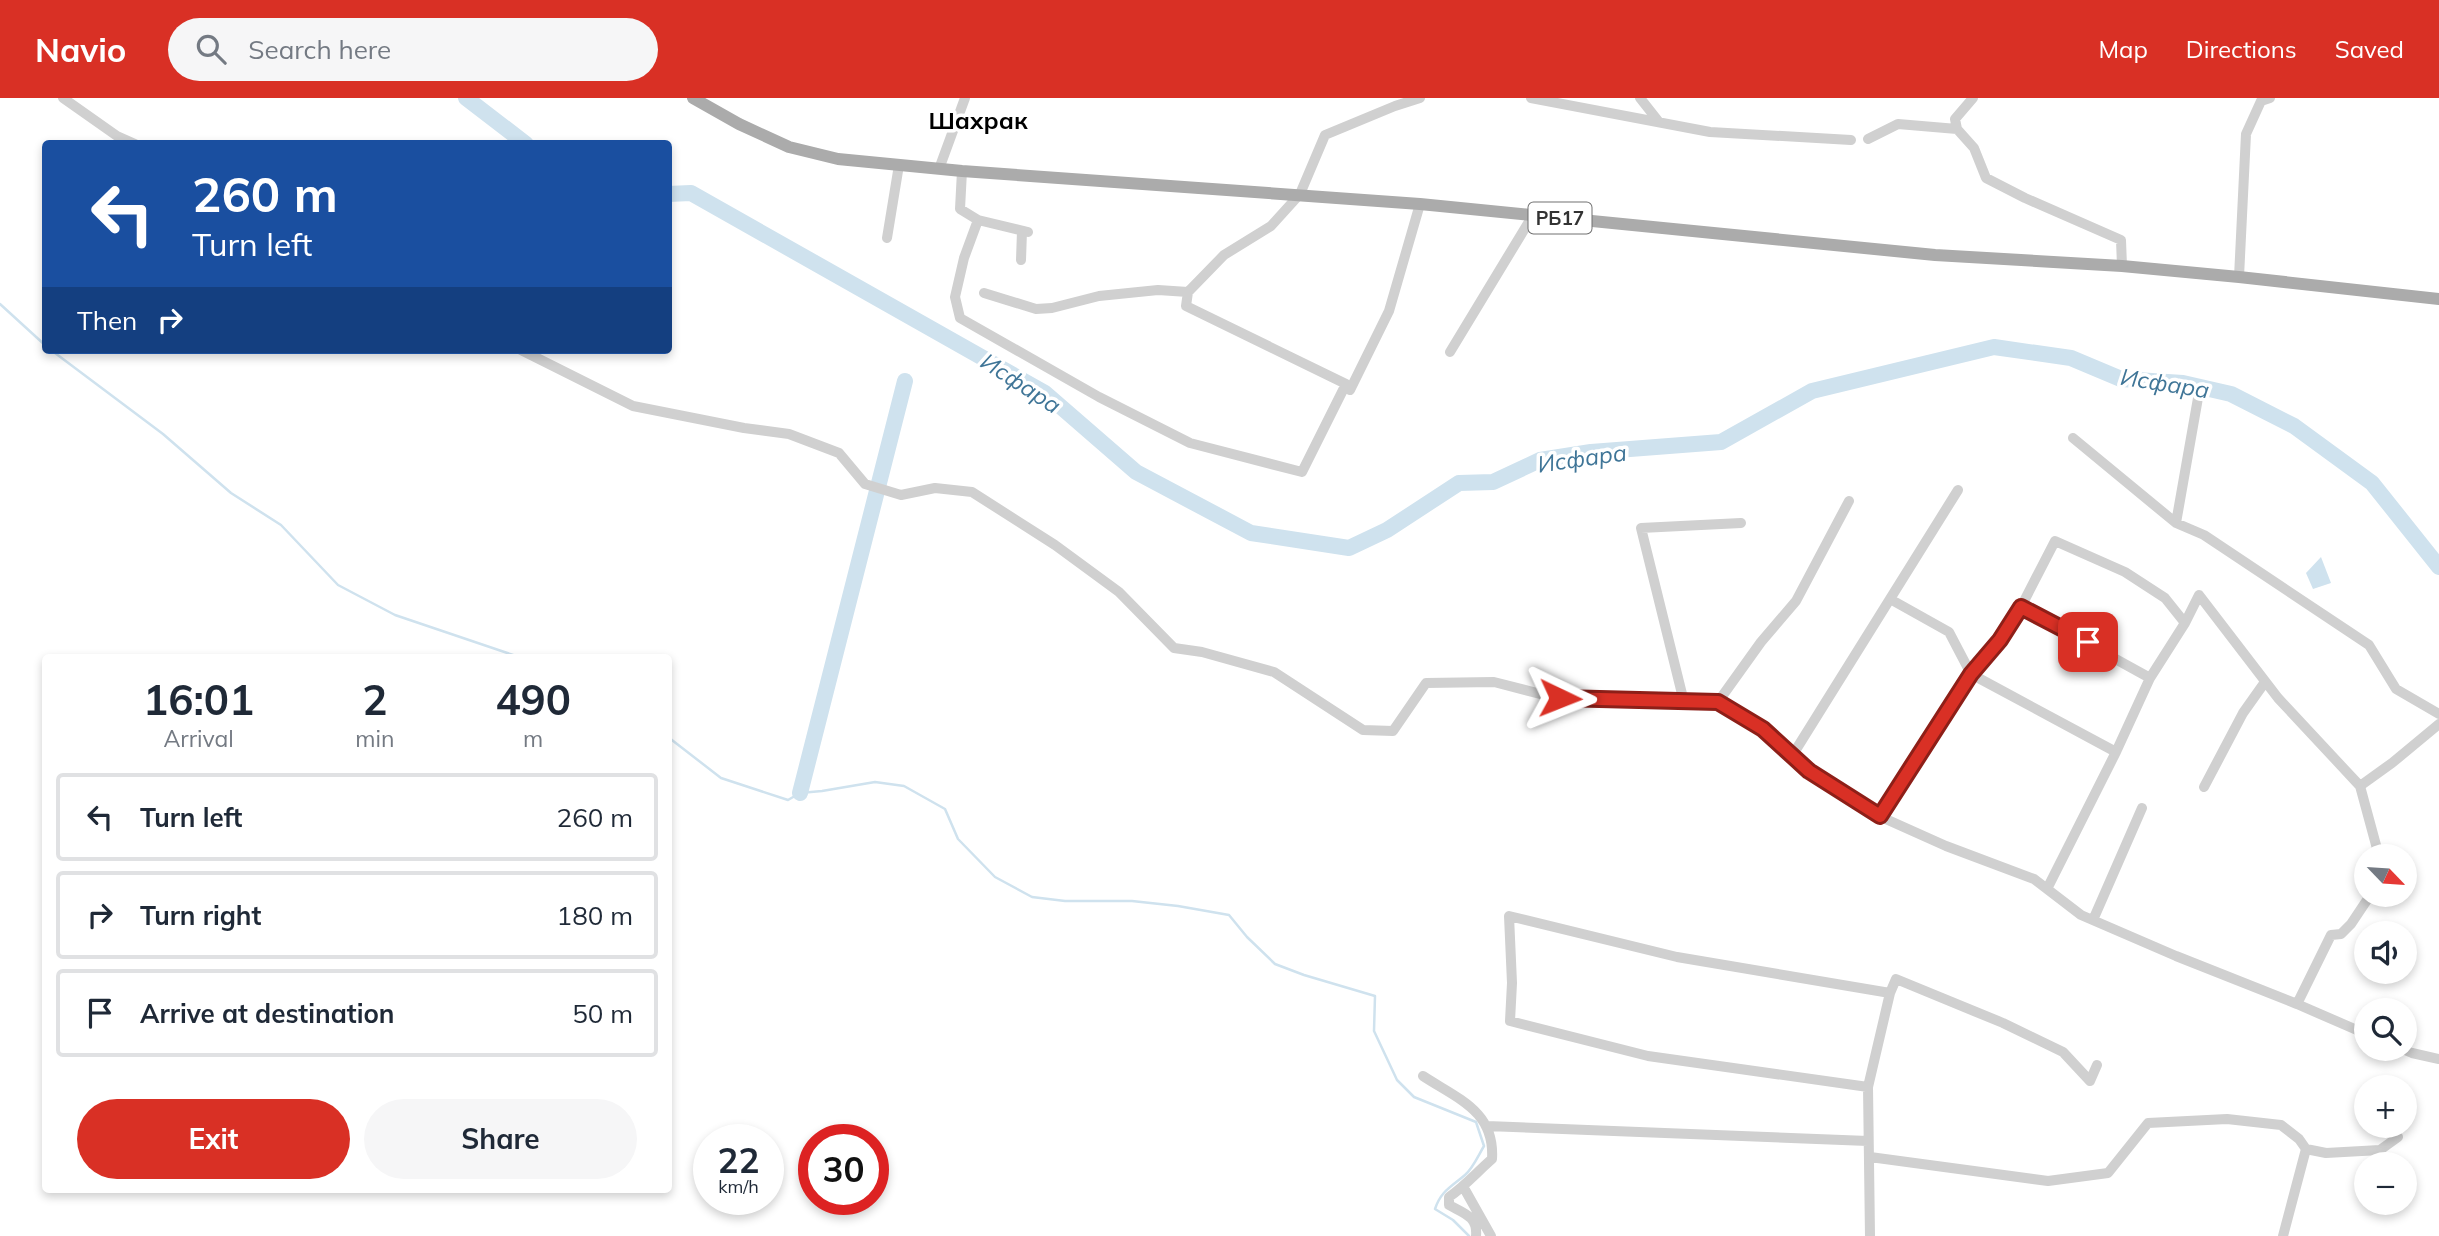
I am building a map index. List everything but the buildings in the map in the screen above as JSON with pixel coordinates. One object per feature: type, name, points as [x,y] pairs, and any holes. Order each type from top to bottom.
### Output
[{"type":"main road","name":"РБ17","points":[[693,98],[789,147],[838,159],[962,171],[1420,204],[1935,255],[2239,276],[2439,299]]},
{"type":"street","points":[[63,98],[126,140]]},
{"type":"street","points":[[939,169],[965,98]]},
{"type":"street","points":[[1420,98],[1325,135],[1300,194],[1271,226],[1224,255],[1188,292],[1186,306],[1346,384],[1350,390],[1389,311],[1420,204]]},
{"type":"street","points":[[1531,98],[1710,132],[1851,140]]},
{"type":"street","points":[[1640,98],[1659,122]]},
{"type":"street","points":[[1973,98],[1955,119],[1957,129],[1974,148],[1986,178],[2121,240],[2122,266]]},
{"type":"street","points":[[2239,276],[2246,134],[2261,101],[2270,98]]},
{"type":"street","points":[[1868,139],[1898,124],[1957,129]]},
{"type":"street","points":[[887,238],[899,165]]},
{"type":"street","points":[[962,171],[960,209],[978,220],[1025,232],[1021,260]]},
{"type":"street","points":[[1450,352],[1533,215]]},
{"type":"street","points":[[978,220],[954,296],[960,318],[1098,397],[1190,443],[1303,472],[1346,384]]},
{"type":"street","points":[[984,293],[1036,309],[1052,308],[1099,296],[1158,290],[1188,292]]},
{"type":"street","points":[[529,354],[634,406],[789,434],[827,448],[839,453],[866,484],[901,495],[935,488],[972,492],[1055,545],[1119,592],[1174,648],[1202,652],[1274,672],[1363,730],[1393,731],[1426,683],[1494,682],[1560,698],[1718,702],[1763,729],[1809,771],[1880,816],[1946,846],[2034,878],[2081,915],[2354,1029]]},
{"type":"street","points":[[2176,523],[2197,398]]},
{"type":"street","points":[[2073,438],[2176,523],[2204,535],[2369,645],[2396,689],[2439,714]]},
{"type":"street","points":[[1792,757],[1958,490]]},
{"type":"street","points":[[1718,702],[1761,642],[1796,601],[1849,501]]},
{"type":"street","points":[[1684,702],[1641,528],[1741,523]]},
{"type":"street","points":[[1880,816],[1971,674],[2000,640],[2021,607],[2055,541],[2125,572],[2165,598],[2185,623]]},
{"type":"street","points":[[2047,889],[2150,678],[2185,623],[2199,595],[2266,682],[2360,786],[2376,844]]},
{"type":"street","points":[[1890,599],[1949,632],[1971,674],[2116,752]]},
{"type":"street","points":[[2021,607],[2150,678]]},
{"type":"street","points":[[2204,787],[2243,713],[2266,682]]},
{"type":"street","points":[[2360,786],[2439,724]]},
{"type":"street","points":[[2093,920],[2143,808]]},
{"type":"street","points":[[2297,1003],[2331,935],[2342,934],[2362,907]]},
{"type":"street","points":[[1868,1087],[1648,1056],[1510,1021],[1512,983],[1509,916],[1677,957],[1890,993]]},
{"type":"street","points":[[1870,1236],[1868,1087],[1890,993],[1896,979],[2003,1023],[2063,1052],[2090,1081],[2096,1065]]},
{"type":"street","points":[[2417,1055],[2438,1057]]},
{"type":"street","points":[[1423,1076],[1468,1106],[1485,1121],[1493,1140],[1492,1159],[1476,1172],[1464,1188],[1449,1197],[1449,1205],[1469,1214],[1477,1229],[1476,1236]]},
{"type":"street","points":[[1870,1157],[2048,1181],[2108,1172],[2148,1123],[2217,1119],[2281,1125],[2299,1139],[2306,1149],[2326,1153],[2380,1150],[2397,1138]]},
{"type":"street","points":[[1487,1126],[1868,1141]]},
{"type":"street","points":[[2283,1236],[2306,1149]]},
{"type":"street","points":[[1464,1188],[1491,1236]]},
{"type":"water","points":[[2321,557],[2331,583],[2313,589],[2306,573]]},
{"type":"waterway","name":"Исфара","points":[[466,98],[521,140]]},
{"type":"waterway","name":"Исфара","points":[[672,194],[691,193],[1045,393],[1136,472],[1251,533],[1349,548],[1387,530],[1459,483],[1493,482],[1540,460],[1591,452],[1721,442],[1812,391],[1994,347],[2071,358],[2121,379],[2183,383],[2231,394],[2294,426],[2372,483],[2439,567]]},
{"type":"waterway","points":[[0,304],[42,342]]},
{"type":"waterway","points":[[56,354],[163,434],[231,493],[281,525],[338,585],[395,615],[510,654]]},
{"type":"waterway","points":[[800,793],[905,381]]},
{"type":"waterway","points":[[672,740],[721,778],[788,800],[800,793],[875,782],[904,786],[945,809],[958,839],[995,877],[1032,897],[1065,901],[1132,901],[1229,915],[1275,964],[1375,996],[1374,1031],[1397,1080],[1414,1097],[1476,1122],[1484,1146],[1465,1175],[1443,1193],[1435,1209],[1453,1220],[1469,1236]]},
{"type":"district","name":"Шахрак","points":[[978,120]]},
{"type":"route","points":[[1560,698],[1718,702],[1763,729],[1809,771],[1880,816],[1971,674],[2000,640],[2021,607],[2088,642]]}]
